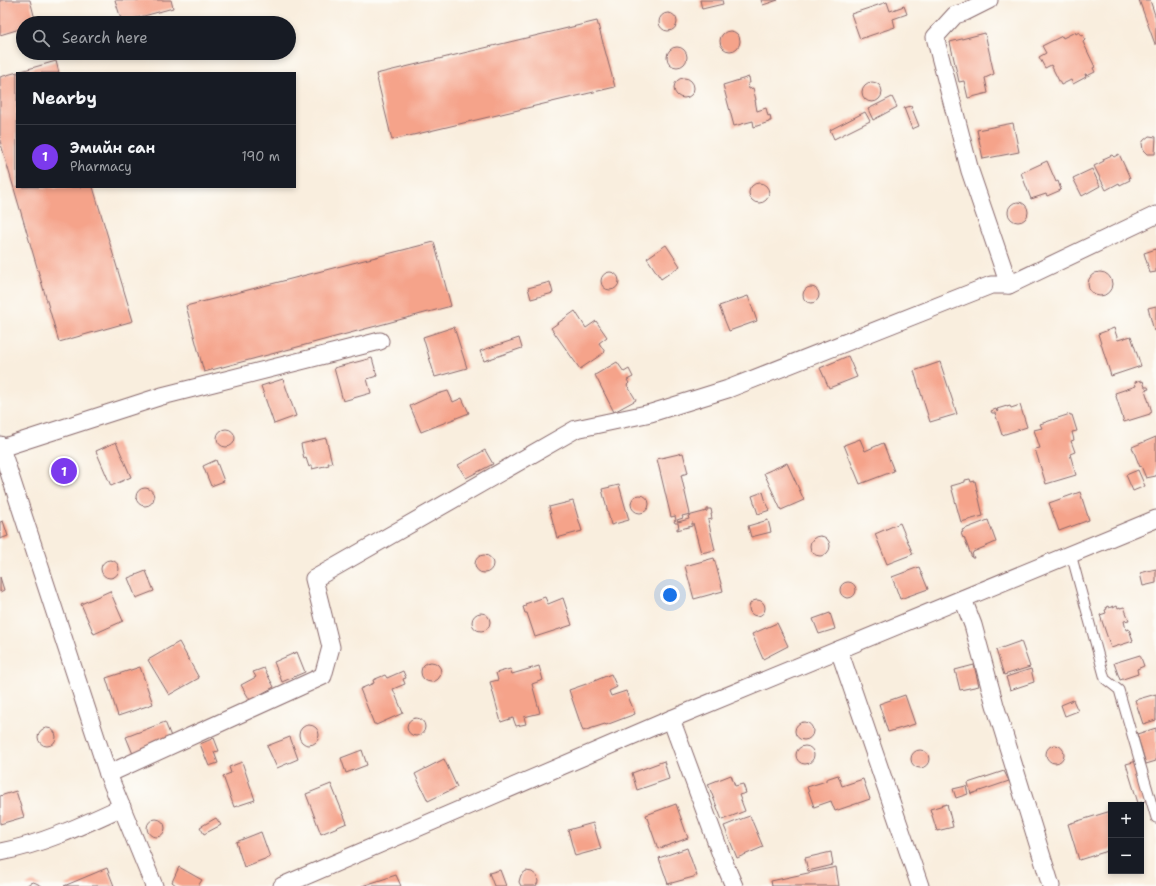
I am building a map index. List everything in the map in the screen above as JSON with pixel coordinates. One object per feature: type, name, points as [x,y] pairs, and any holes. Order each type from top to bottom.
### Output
[{"type":"street","points":[[989,0],[965,12],[955,15],[935,37],[970,171],[1008,285]]},
{"type":"street","points":[[108,774],[323,676],[331,647],[314,580],[576,429],[651,413],[728,389],[991,285],[1008,285],[1156,215]]},
{"type":"street","points":[[154,886],[108,774],[1,446],[162,396],[380,341]]},
{"type":"street","points":[[282,886],[671,719],[1156,519]]},
{"type":"street","points":[[964,599],[1051,886]]},
{"type":"street","points":[[839,650],[920,886]]},
{"type":"street","points":[[671,719],[734,886]]},
{"type":"street","points":[[0,852],[20,848],[57,835],[122,807]]},
{"type":"lane","points":[[1071,554],[1105,679],[1119,690],[1156,818]]},
{"type":"building","points":[[0,0],[30,0],[34,16],[16,16],[16,30],[0,35]]},
{"type":"building","points":[[115,0],[171,0],[173,8],[144,16],[120,16]]},
{"type":"building","points":[[700,0],[722,0],[723,4],[702,9]]},
{"type":"building","points":[[761,0],[778,0],[763,5]]},
{"type":"building","points":[[1139,0],[1150,0],[1156,18],[1156,44],[1155,44]]},
{"type":"building","points":[[887,2],[890,11],[904,6],[907,14],[893,19],[895,27],[860,39],[851,14]]},
{"type":"building","points":[[668,13],[674,16],[677,22],[674,28],[668,31],[662,28],[659,22],[662,16]]},
{"type":"building","points":[[597,21],[615,87],[392,140],[376,74]]},
{"type":"building","points":[[730,31],[737,34],[740,41],[737,48],[730,51],[723,48],[720,41],[723,34]]},
{"type":"building","points":[[1075,32],[1076,34],[1079,32],[1081,36],[1083,35],[1085,40],[1083,42],[1095,67],[1093,68],[1095,72],[1087,76],[1085,74],[1086,77],[1073,84],[1071,80],[1061,85],[1051,65],[1045,68],[1039,57],[1046,53],[1042,46],[1062,36],[1063,38]]},
{"type":"building","points":[[985,33],[994,74],[985,78],[988,93],[968,98],[964,81],[959,82],[950,42]]},
{"type":"building","points":[[673,47],[681,47],[687,53],[687,61],[681,67],[673,67],[667,61],[667,53]]},
{"type":"building","points":[[56,61],[59,72],[18,72]]},
{"type":"building","points":[[16,72],[16,188],[93,188],[133,321],[59,342],[0,141],[0,77]]},
{"type":"building","points":[[749,77],[749,89],[753,88],[757,111],[766,108],[768,116],[770,115],[771,121],[754,127],[753,121],[734,126],[723,85]]},
{"type":"building","points":[[684,78],[691,81],[694,88],[691,95],[684,98],[677,95],[674,88],[677,81]]},
{"type":"building","points":[[872,82],[879,85],[882,92],[879,99],[872,102],[865,99],[862,92],[865,85]]},
{"type":"building","points":[[892,97],[897,107],[873,120],[868,109]]},
{"type":"building","points":[[911,106],[919,126],[912,129],[904,108]]},
{"type":"building","points":[[865,112],[870,121],[834,139],[830,130]]},
{"type":"building","points":[[1013,123],[1019,152],[983,159],[977,130]]},
{"type":"building","points":[[1149,136],[1156,137],[1155,154],[1147,154],[1143,150],[1142,143]]},
{"type":"building","points":[[1119,154],[1130,180],[1120,185],[1119,183],[1106,190],[1094,166],[1104,161],[1103,159],[1112,155],[1114,157]]},
{"type":"building","points":[[1047,161],[1056,182],[1058,181],[1061,190],[1047,196],[1046,194],[1031,199],[1021,173]]},
{"type":"building","points":[[1092,169],[1100,186],[1082,196],[1073,178]]},
{"type":"building","points":[[759,183],[766,186],[769,193],[766,200],[759,203],[752,200],[749,193],[752,186]]},
{"type":"building","points":[[1014,202],[1022,202],[1028,208],[1028,216],[1022,222],[1014,222],[1008,216],[1008,208]]},
{"type":"building","points":[[434,242],[451,306],[204,372],[186,306]]},
{"type":"building","points":[[666,245],[680,266],[661,279],[647,258]]},
{"type":"building","points":[[1156,249],[1156,272],[1150,273],[1144,253]]},
{"type":"building","points":[[606,272],[614,272],[619,277],[617,288],[614,290],[606,290],[601,285],[601,277]]},
{"type":"building","points":[[1100,272],[1109,275],[1112,284],[1109,293],[1100,296],[1091,293],[1088,284],[1091,275]]},
{"type":"building","points":[[550,282],[553,293],[531,299],[528,288]]},
{"type":"building","points":[[808,287],[814,287],[819,292],[817,301],[814,303],[808,303],[803,298],[803,292]]},
{"type":"building","points":[[748,296],[757,321],[729,331],[719,306]]},
{"type":"building","points":[[1156,306],[1156,331],[1154,331],[1148,308]]},
{"type":"building","points":[[575,311],[586,328],[596,321],[607,337],[599,343],[605,352],[580,369],[551,328]]},
{"type":"building","points":[[454,327],[467,368],[435,377],[423,337]]},
{"type":"building","points":[[1114,328],[1118,340],[1131,336],[1141,366],[1111,376],[1098,334]]},
{"type":"building","points":[[519,338],[522,348],[484,361],[480,351]]},
{"type":"building","points":[[848,356],[857,377],[829,388],[820,368]]},
{"type":"building","points":[[372,358],[377,376],[367,379],[371,393],[343,401],[334,368]]},
{"type":"building","points":[[617,362],[624,372],[629,369],[633,377],[627,380],[629,383],[627,385],[636,400],[614,412],[595,375]]},
{"type":"building","points":[[940,362],[957,414],[930,422],[914,371]]},
{"type":"building","points":[[283,379],[296,416],[274,424],[261,386]]},
{"type":"building","points":[[1141,380],[1141,382],[1143,381],[1145,387],[1148,387],[1149,389],[1145,390],[1152,412],[1150,414],[1124,422],[1115,393],[1136,386],[1135,382]]},
{"type":"building","points":[[448,391],[453,402],[462,398],[469,413],[421,432],[410,406],[434,395]]},
{"type":"building","points":[[1020,405],[1027,427],[1002,435],[995,413],[992,413],[991,411],[996,409],[997,412],[997,409],[1007,406],[1010,406],[1011,408]]},
{"type":"building","points":[[1070,414],[1072,415],[1077,431],[1072,432],[1074,440],[1071,441],[1075,452],[1070,454],[1076,475],[1046,484],[1035,449],[1040,448],[1034,430],[1042,428],[1040,424]]},
{"type":"building","points":[[226,429],[232,432],[235,438],[232,444],[226,447],[220,444],[217,438],[220,432]]},
{"type":"building","points":[[1156,437],[1156,476],[1146,478],[1132,447]]},
{"type":"building","points":[[326,438],[332,463],[312,469],[312,465],[309,467],[306,458],[304,459],[301,444]]},
{"type":"building","points":[[860,439],[865,451],[883,443],[894,471],[860,484],[844,445]]},
{"type":"building","points":[[116,442],[131,477],[111,486],[96,451]]},
{"type":"building","points":[[485,450],[493,464],[466,478],[458,465]]},
{"type":"building","points":[[683,453],[688,473],[681,475],[690,514],[682,516],[683,518],[677,520],[678,522],[689,519],[688,516],[711,509],[712,519],[708,520],[715,550],[701,553],[693,523],[692,526],[677,530],[677,528],[679,528],[678,523],[675,523],[674,521],[676,520],[675,516],[671,517],[657,459]]},
{"type":"building","points":[[216,460],[224,481],[211,486],[203,466]]},
{"type":"building","points":[[787,463],[804,500],[781,510],[764,473]]},
{"type":"building","points":[[1138,470],[1145,486],[1133,491],[1126,475]]},
{"type":"building","points":[[970,479],[971,482],[975,481],[983,516],[961,522],[951,486]]},
{"type":"building","points":[[619,485],[629,520],[611,525],[602,489]]},
{"type":"building","points":[[145,488],[151,491],[154,497],[151,503],[145,506],[139,503],[136,497],[139,491]]},
{"type":"building","points":[[763,492],[770,510],[758,514],[752,496]]},
{"type":"building","points":[[1080,492],[1089,520],[1059,531],[1049,503]]},
{"type":"building","points":[[636,495],[644,495],[649,500],[647,511],[644,513],[636,513],[631,508],[631,500]]},
{"type":"building","points":[[573,501],[582,531],[557,538],[549,507]]},
{"type":"building","points":[[768,520],[771,532],[751,537],[748,526]]},
{"type":"building","points":[[988,520],[996,542],[973,552],[972,554],[974,558],[972,558],[961,533],[963,532],[962,530]]},
{"type":"building","points":[[3,521],[8,536],[0,539],[0,522]]},
{"type":"building","points":[[900,523],[913,554],[887,564],[875,534]]},
{"type":"building","points":[[820,536],[827,539],[830,546],[827,553],[820,556],[813,553],[810,546],[813,539]]},
{"type":"building","points":[[480,555],[488,555],[493,560],[491,571],[488,573],[480,573],[475,568],[475,560]]},
{"type":"building","points":[[714,558],[723,591],[694,599],[685,566]]},
{"type":"building","points":[[110,560],[116,563],[119,569],[116,575],[110,578],[104,575],[101,569],[104,563]]},
{"type":"building","points":[[919,567],[928,589],[900,599],[892,577]]},
{"type":"building","points":[[1156,569],[1156,583],[1143,586],[1140,573]]},
{"type":"building","points":[[146,571],[154,591],[136,598],[128,578]]},
{"type":"building","points":[[0,577],[4,590],[0,592]]},
{"type":"building","points":[[845,582],[851,582],[856,587],[854,596],[851,598],[845,598],[840,593],[840,587]]},
{"type":"building","points":[[110,591],[123,621],[94,634],[81,604]]},
{"type":"building","points":[[545,597],[548,604],[563,598],[572,625],[535,637],[527,613],[525,613],[523,607],[526,606],[525,604]]},
{"type":"building","points":[[754,600],[760,600],[765,605],[763,614],[760,616],[754,616],[749,611],[749,605]]},
{"type":"building","points":[[1108,606],[1109,608],[1113,606],[1113,608],[1117,606],[1118,608],[1124,607],[1129,620],[1124,621],[1126,630],[1129,629],[1133,641],[1111,648],[1100,615],[1106,613],[1105,610]]},
{"type":"building","points":[[477,613],[485,613],[490,618],[488,629],[485,631],[477,631],[472,626],[472,618]]},
{"type":"building","points":[[830,613],[835,629],[819,634],[813,619]]},
{"type":"building","points":[[777,623],[788,646],[763,659],[752,634]]},
{"type":"building","points":[[1021,641],[1030,667],[1004,675],[996,650]]},
{"type":"building","points":[[179,642],[199,678],[169,695],[148,660]]},
{"type":"building","points":[[297,652],[305,672],[282,682],[274,662]]},
{"type":"building","points":[[1140,655],[1144,666],[1137,669],[1138,674],[1120,680],[1114,663]]},
{"type":"building","points":[[431,662],[438,665],[441,672],[438,679],[431,682],[424,679],[421,672],[424,665]]},
{"type":"building","points":[[974,665],[979,686],[960,690],[955,670]]},
{"type":"building","points":[[539,666],[543,680],[532,684],[540,713],[524,717],[526,724],[516,726],[513,718],[501,722],[490,682],[498,680],[496,673],[510,669],[512,674]]},
{"type":"building","points":[[140,667],[153,704],[118,716],[106,678]]},
{"type":"building","points":[[264,668],[274,687],[250,700],[241,685],[256,677],[253,672]]},
{"type":"building","points":[[1031,669],[1034,682],[1010,690],[1006,677]]},
{"type":"building","points":[[403,671],[406,678],[403,679],[405,684],[393,689],[403,713],[376,725],[374,724],[360,689],[374,683],[373,680],[385,675],[387,678]]},
{"type":"building","points":[[611,674],[617,687],[609,691],[611,696],[626,691],[635,714],[606,725],[605,724],[583,731],[569,690]]},
{"type":"building","points":[[1156,694],[1156,720],[1143,724],[1135,700]]},
{"type":"building","points":[[905,695],[915,724],[888,732],[879,704]]},
{"type":"building","points":[[1073,700],[1078,711],[1065,716],[1061,705]]},
{"type":"building","points":[[412,718],[420,718],[425,723],[423,734],[420,736],[412,736],[407,731],[407,723]]},
{"type":"building","points":[[165,722],[172,739],[133,754],[126,737]]},
{"type":"building","points":[[800,722],[808,722],[813,727],[811,738],[808,740],[800,740],[795,735],[795,727]]},
{"type":"building","points":[[309,725],[316,728],[319,735],[316,742],[309,745],[302,742],[299,735],[302,728]]},
{"type":"building","points":[[43,728],[51,728],[56,733],[54,744],[51,746],[43,746],[38,741],[38,733]]},
{"type":"building","points":[[1156,728],[1156,761],[1146,764],[1137,734]]},
{"type":"building","points":[[290,737],[298,759],[277,768],[267,746]]},
{"type":"building","points":[[214,738],[219,751],[214,752],[218,763],[209,766],[200,744]]},
{"type":"building","points":[[1055,745],[1061,748],[1064,754],[1061,760],[1055,763],[1049,760],[1046,754],[1049,748]]},
{"type":"building","points":[[801,746],[809,746],[814,751],[812,762],[809,764],[801,764],[796,759],[796,751]]},
{"type":"building","points":[[362,750],[367,765],[346,773],[341,758]]},
{"type":"building","points":[[916,750],[924,750],[929,755],[927,766],[924,768],[916,768],[911,763],[911,755]]},
{"type":"building","points":[[444,759],[457,787],[428,801],[415,774]]},
{"type":"building","points":[[664,761],[669,779],[637,790],[632,773]]},
{"type":"building","points":[[1137,761],[1149,800],[1138,802],[1126,764]]},
{"type":"building","points":[[242,762],[255,800],[234,807],[223,776],[231,773],[229,767]]},
{"type":"building","points":[[1004,771],[1009,781],[971,794],[968,783]]},
{"type":"building","points":[[731,775],[735,786],[743,784],[746,793],[739,795],[745,811],[722,820],[708,784]]},
{"type":"building","points":[[838,775],[842,786],[863,779],[870,799],[835,811],[831,801],[814,807],[807,787],[826,781],[826,779]]},
{"type":"building","points":[[331,784],[347,823],[321,834],[306,794]]},
{"type":"building","points":[[966,786],[968,794],[956,798],[953,789]]},
{"type":"building","points":[[16,791],[24,817],[0,824],[0,796]]},
{"type":"building","points":[[676,804],[688,838],[658,849],[646,815]]},
{"type":"building","points":[[947,804],[953,827],[937,831],[930,809]]},
{"type":"building","points":[[1108,812],[1108,851],[1079,860],[1068,824]]},
{"type":"building","points":[[750,816],[763,847],[737,858],[724,826]]},
{"type":"building","points":[[216,818],[221,825],[204,834],[200,827]]},
{"type":"building","points":[[152,819],[160,819],[165,824],[163,835],[160,837],[152,837],[147,832],[147,824]]},
{"type":"building","points":[[593,823],[601,849],[575,856],[568,830]]},
{"type":"building","points":[[261,832],[270,857],[244,867],[236,842]]},
{"type":"building","points":[[687,848],[697,876],[668,884],[659,858]]},
{"type":"building","points":[[831,852],[833,865],[808,871],[805,858]]},
{"type":"building","points":[[179,867],[202,880],[198,886],[177,886],[172,882]]},
{"type":"building","points":[[836,867],[839,886],[772,886],[771,881]]},
{"type":"building","points":[[107,868],[114,886],[64,886]]},
{"type":"building","points":[[500,870],[506,886],[494,886],[489,873]]},
{"type":"building","points":[[526,871],[532,872],[537,876],[538,882],[536,886],[521,886],[519,882],[521,875]]},
{"type":"building","points":[[396,875],[401,886],[362,886]]},
{"type":"building","points":[[33,882],[36,883],[42,886],[26,886]]},
{"type":"place","name":"Эмийн сан","points":[[64,471]]}]
